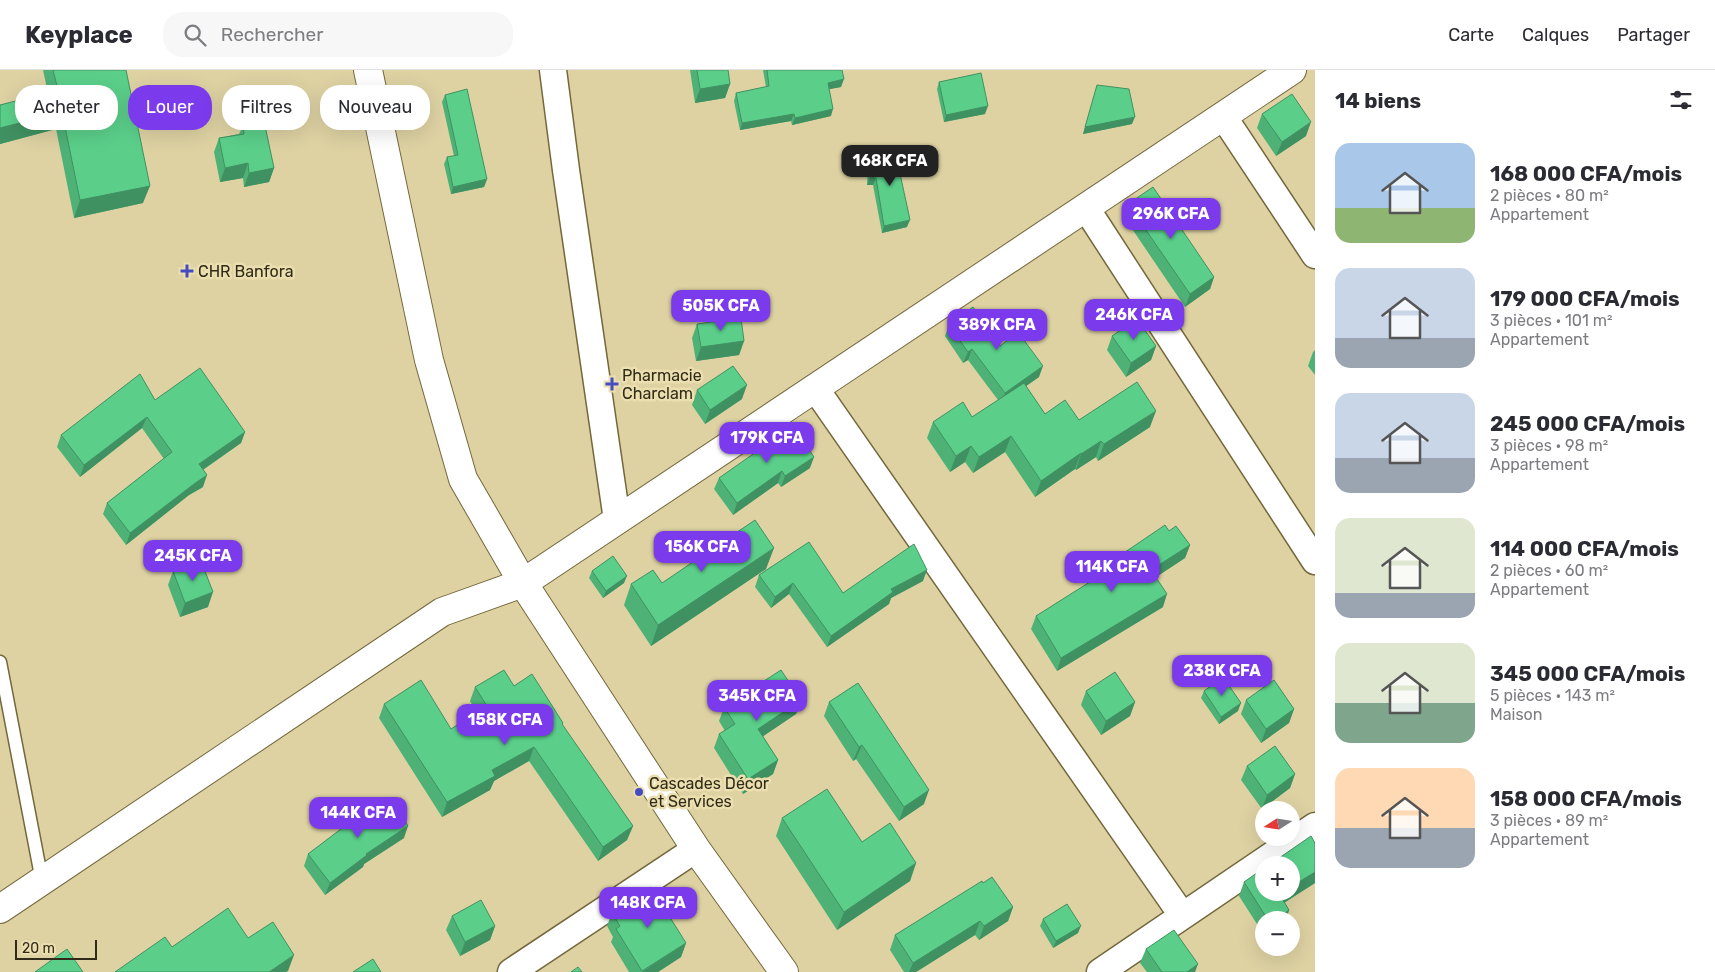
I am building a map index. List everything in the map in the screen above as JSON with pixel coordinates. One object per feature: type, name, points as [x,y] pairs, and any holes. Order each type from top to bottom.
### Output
[{"type":"street","points":[[368,70],[428,360],[463,479],[522,583],[696,849],[784,972]]},
{"type":"street","points":[[553,70],[567,180],[617,520]]},
{"type":"street","points":[[0,909],[442,612],[522,583],[1292,70]]},
{"type":"street","points":[[1223,116],[1315,256]]},
{"type":"street","points":[[1086,208],[1315,561]]},
{"type":"street","points":[[815,388],[1182,915]]},
{"type":"street","points":[[1100,972],[1315,826]]},
{"type":"street","points":[[511,972],[696,849]]},
{"type":"lane","points":[[0,662],[42,881]]},
{"type":"building","points":[[53,70],[126,70],[129,85],[128,130],[138,130],[150,186],[80,200],[66,130],[118,130],[118,85],[57,85]]},
{"type":"building","points":[[697,70],[728,70],[730,84],[700,89]]},
{"type":"building","points":[[767,70],[842,70],[844,79],[828,83],[833,109],[795,118],[794,114],[742,123],[736,93],[769,86]]},
{"type":"building","points":[[981,73],[988,106],[946,115],[939,82]]},
{"type":"building","points":[[1097,85],[1129,89],[1135,117],[1085,127]]},
{"type":"building","points":[[467,89],[487,179],[453,187],[447,157],[458,155],[445,95]]},
{"type":"building","points":[[1292,94],[1311,122],[1282,142],[1262,114]]},
{"type":"building","points":[[15,101],[15,124],[0,128],[0,105]]},
{"type":"building","points":[[244,130],[266,130],[274,168],[249,173],[248,163],[225,168],[219,138],[244,134]]},
{"type":"building","points":[[871,152],[899,153],[899,169],[910,220],[884,226],[876,178],[870,177]]},
{"type":"building","points":[[1153,187],[1214,277],[1190,294],[1128,204]]},
{"type":"building","points":[[973,307],[1000,346],[1018,332],[1043,366],[1005,393],[972,349],[968,352],[949,325]]},
{"type":"building","points":[[741,318],[744,341],[701,347],[697,324]]},
{"type":"building","points":[[1137,319],[1156,346],[1131,363],[1112,336]]},
{"type":"building","points":[[733,366],[747,385],[710,410],[697,390]]},
{"type":"building","points":[[200,368],[245,432],[199,464],[207,475],[130,533],[107,503],[172,452],[147,417],[84,465],[61,435],[140,374],[155,400]]},
{"type":"building","points":[[1137,382],[1156,411],[1104,444],[1101,441],[1081,453],[1041,481],[1011,436],[979,457],[971,446],[956,456],[933,422],[963,402],[972,417],[1024,383],[1045,414],[1065,400],[1079,420]]},
{"type":"building","points":[[793,426],[814,457],[785,476],[782,471],[737,503],[719,478]]},
{"type":"building","points":[[755,520],[774,548],[658,625],[631,584],[653,570],[662,583]]},
{"type":"building","points":[[1165,525],[1169,531],[1176,526],[1190,545],[1151,570],[1167,594],[1061,658],[1036,616],[1093,580],[1090,576]]},
{"type":"building","points":[[809,542],[843,593],[914,544],[927,570],[891,589],[893,592],[831,636],[793,583],[775,597],[759,575]]},
{"type":"building","points":[[613,556],[627,576],[606,591],[592,571]]},
{"type":"building","points":[[201,561],[213,592],[185,603],[173,571]]},
{"type":"building","points":[[504,670],[514,686],[532,674],[562,724],[633,826],[603,847],[534,747],[492,770],[495,776],[447,802],[384,704],[421,680],[451,729],[487,706],[475,687]]},
{"type":"building","points":[[781,670],[801,700],[758,729],[778,760],[748,779],[719,734],[735,724],[724,707]]},
{"type":"building","points":[[1115,672],[1135,702],[1106,721],[1086,691]]},
{"type":"building","points":[[1223,677],[1241,703],[1221,717],[1204,691]]},
{"type":"building","points":[[1274,680],[1294,709],[1266,729],[1246,700]]},
{"type":"building","points":[[858,683],[929,790],[904,807],[862,745],[859,747],[829,702]]},
{"type":"building","points":[[1275,746],[1295,774],[1267,795],[1247,766]]},
{"type":"building","points":[[827,789],[862,842],[890,823],[916,863],[844,912],[782,818]]},
{"type":"building","points":[[390,797],[408,826],[366,854],[330,883],[308,854],[370,807],[372,809]]},
{"type":"building","points":[[1311,836],[1315,843],[1315,872],[1300,881],[1300,856],[1282,856],[1297,846],[1300,846],[1300,844]]},
{"type":"building","points":[[1255,874],[1255,899],[1244,882]]},
{"type":"building","points":[[992,877],[1013,907],[984,926],[980,921],[913,963],[895,935],[982,881],[983,883]]},
{"type":"building","points":[[651,887],[686,943],[642,971],[616,929],[620,926],[612,913]]},
{"type":"building","points":[[481,900],[495,926],[465,942],[452,916]]},
{"type":"building","points":[[1256,901],[1284,901],[1289,910],[1288,911],[1262,911]]},
{"type":"building","points":[[1067,904],[1081,926],[1056,941],[1043,919]]},
{"type":"building","points":[[228,908],[248,938],[273,922],[294,955],[269,972],[115,972],[165,937],[172,947]]},
{"type":"building","points":[[1174,930],[1198,964],[1187,972],[1162,972],[1146,949]]},
{"type":"building","points":[[67,949],[83,972],[35,972]]},
{"type":"building","points":[[373,959],[381,972],[353,972]]},
{"type":"building","points":[[578,967],[582,972],[571,972]]},
{"type":"place","name":"CHR Banfora","points":[[187,271]]},
{"type":"place","name":"Pharmacie Charclam","points":[[612,384]]},
{"type":"place","name":"Cascades Décor et Services","points":[[639,792]]}]
